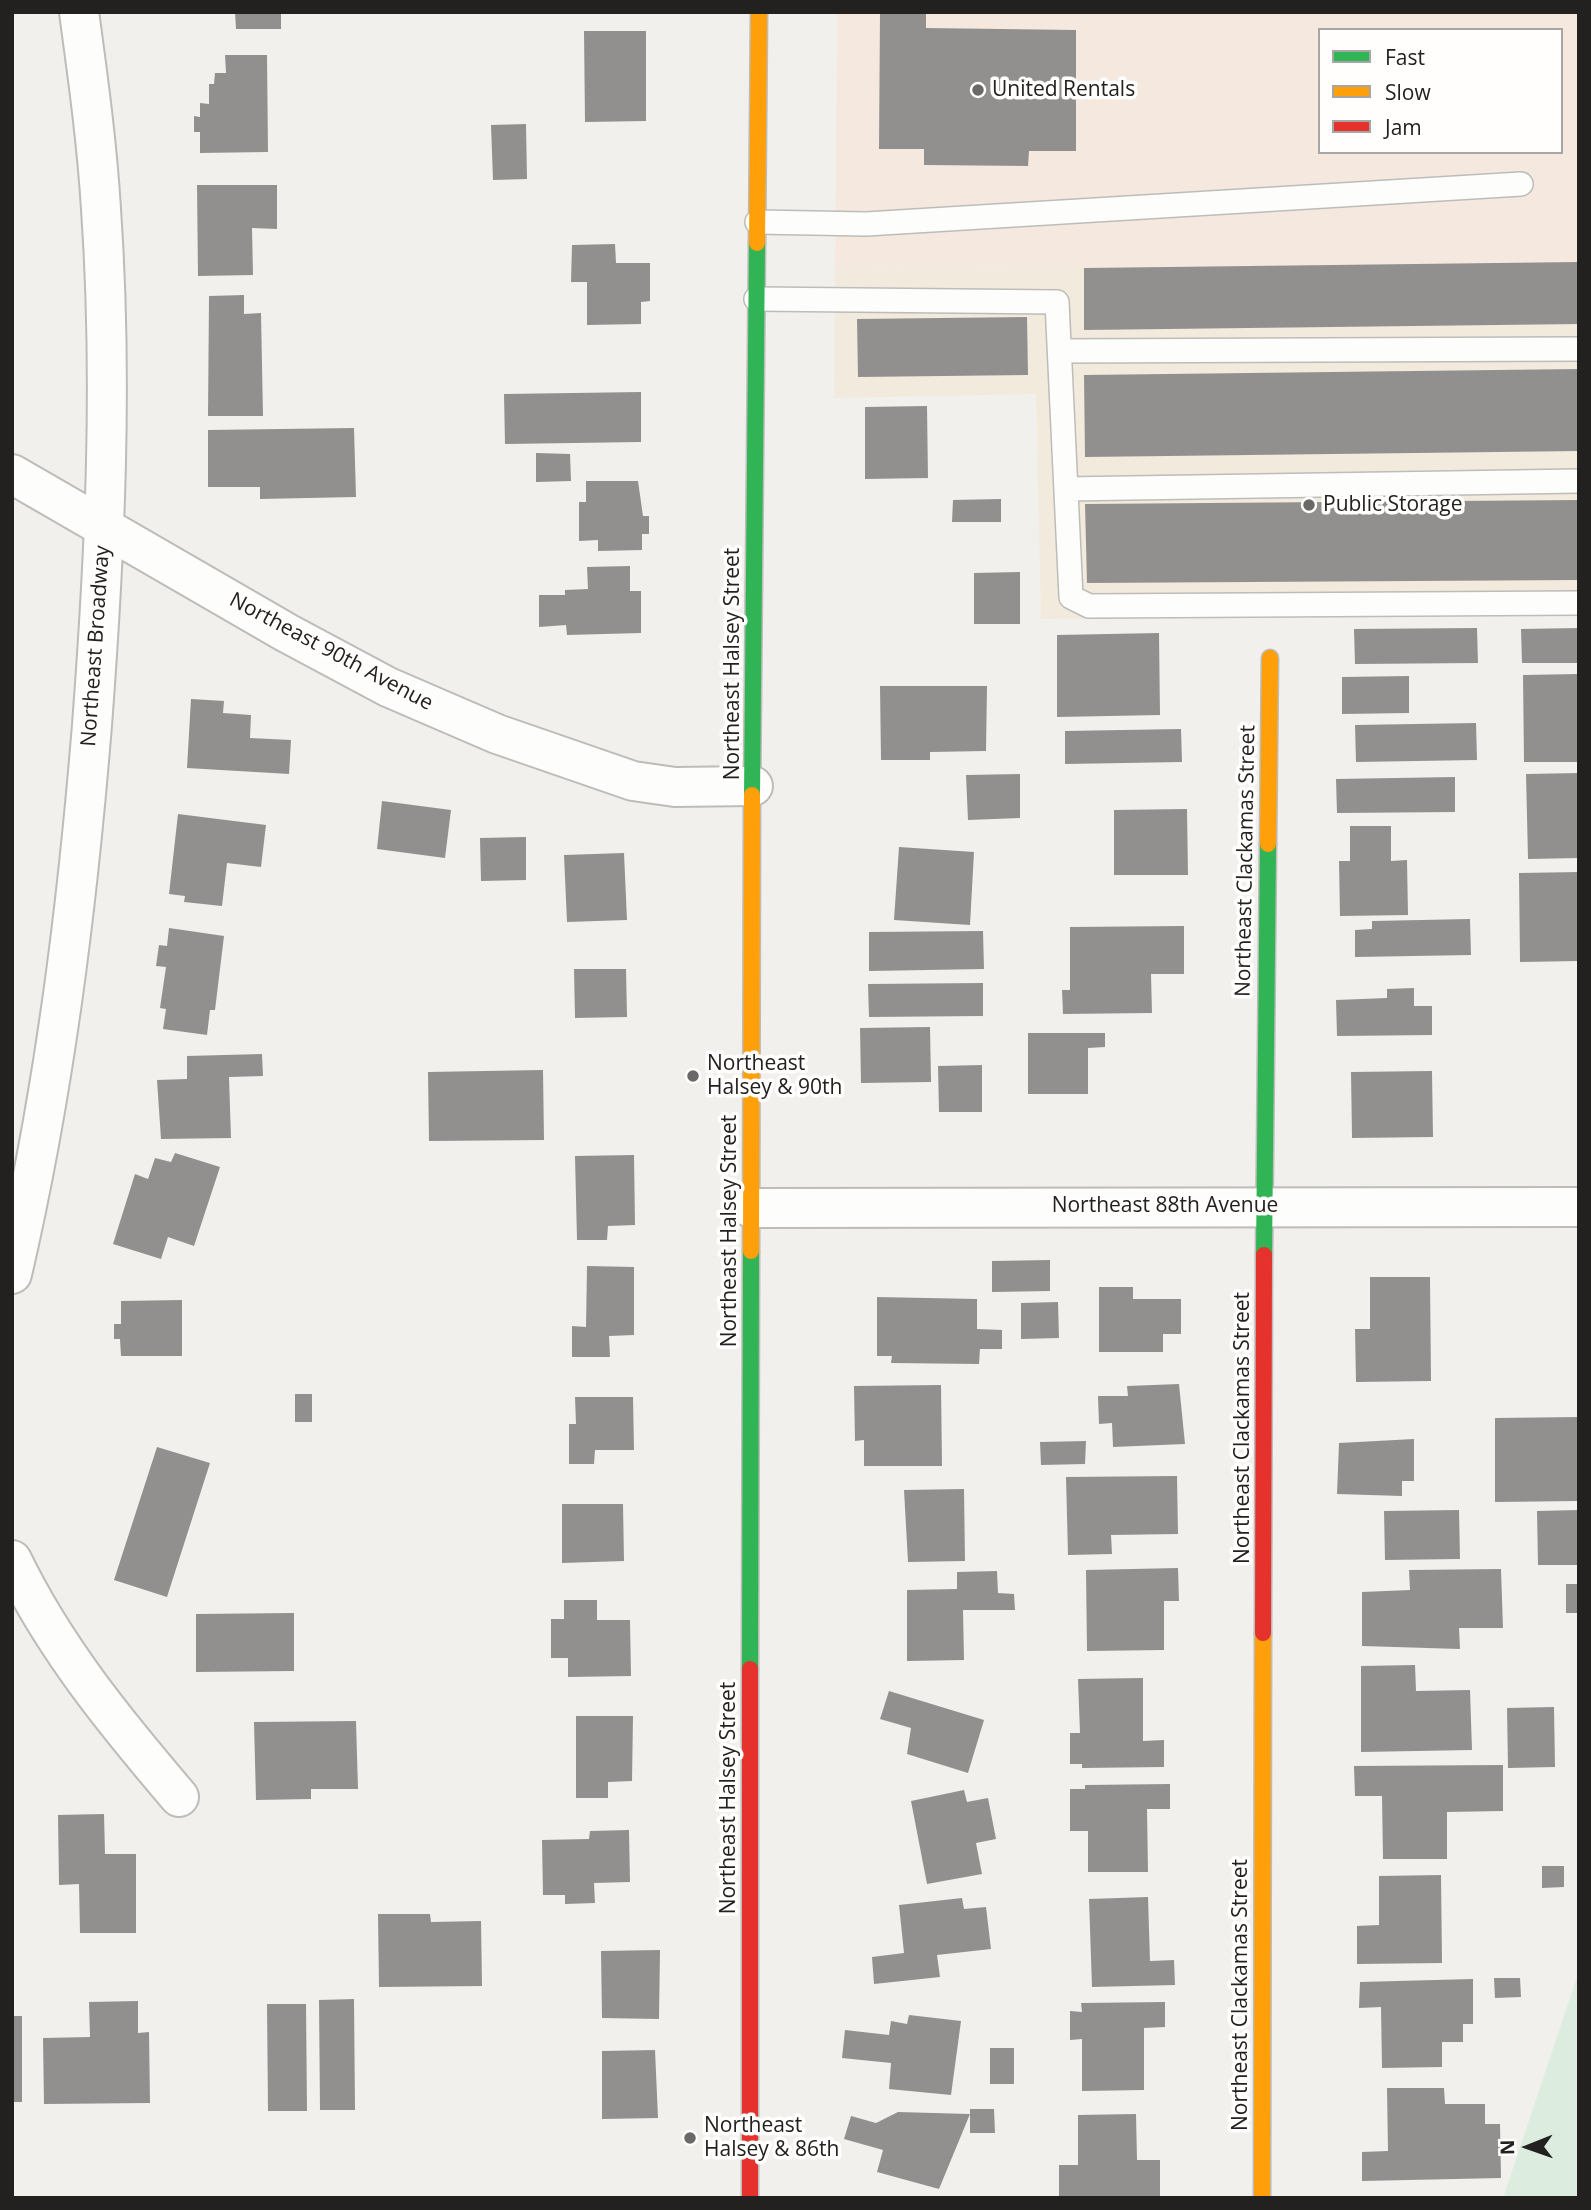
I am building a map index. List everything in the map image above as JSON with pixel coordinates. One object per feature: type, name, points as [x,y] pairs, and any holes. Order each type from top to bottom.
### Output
[{"type":"main road","name":"Northeast Halsey Street","points":[[750,2198],[751,1208],[758,12]]},
{"type":"main road","name":"Northeast Clackamas Street","points":[[1262,2198],[1264,1206],[1269,658]]},
{"type":"street","name":"Northeast Broadway","points":[[12,1274],[54,1073],[82,855],[104,525],[106,406],[101,210],[79,12]]},
{"type":"street","name":"Northeast 90th Avenue","points":[[12,474],[388,687],[496,734],[634,781],[675,787],[753,786]]},
{"type":"street","name":"Northeast 88th Avenue","points":[[751,1208],[1579,1207]]},
{"type":"street","points":[[12,1560],[69,1660],[105,1710],[179,1797]]},
{"type":"lane","points":[[757,222],[866,224],[1521,184]]},
{"type":"lane","points":[[756,299],[1057,302],[1071,597],[1088,606],[1579,603]]},
{"type":"lane","points":[[1060,351],[1579,349]]},
{"type":"lane","points":[[1066,489],[1579,481]]},
{"type":"shaded area","points":[[837,12],[1579,12],[1579,263],[835,270]]},
{"type":"shaded area","name":"Public Storage","points":[[1579,263],[1579,613],[1041,619],[1036,394],[834,398],[835,270]]},
{"type":"green space","points":[[1579,1970],[1579,2198],[1503,2198],[1577,1977]]},
{"type":"building","points":[[235,12],[281,12],[281,29],[236,29]]},
{"type":"building","name":"United Rentals","points":[[880,12],[926,12],[926,28],[1076,30],[1076,151],[1029,151],[1028,166],[924,165],[924,149],[879,149]]},
{"type":"building","points":[[584,31],[646,31],[646,121],[585,122]]},
{"type":"building","points":[[225,55],[267,55],[268,152],[200,153],[200,132],[194,132],[194,116],[200,117],[200,103],[209,104],[209,84],[214,84],[215,73],[226,73]]},
{"type":"building","points":[[526,124],[527,179],[493,180],[491,125]]},
{"type":"building","points":[[197,185],[277,185],[277,229],[252,228],[253,275],[198,276]]},
{"type":"building","points":[[615,244],[616,263],[650,263],[650,301],[641,302],[641,324],[587,325],[587,282],[571,282],[572,245]]},
{"type":"building","points":[[1579,262],[1579,324],[1084,330],[1084,268]]},
{"type":"building","points":[[244,295],[244,314],[261,313],[263,416],[208,416],[209,296]]},
{"type":"building","points":[[1027,317],[1028,375],[858,377],[857,319]]},
{"type":"building","points":[[1579,369],[1579,451],[1085,457],[1084,375]]},
{"type":"building","points":[[641,392],[641,442],[505,444],[504,394]]},
{"type":"building","points":[[927,406],[928,478],[865,479],[865,407]]},
{"type":"building","points":[[354,428],[356,497],[260,499],[260,487],[208,487],[208,430]]},
{"type":"building","points":[[536,453],[570,454],[571,481],[536,482]]},
{"type":"building","points":[[586,481],[638,481],[643,516],[649,516],[649,534],[642,534],[642,550],[598,551],[598,540],[579,541],[579,502],[586,502]]},
{"type":"building","points":[[1001,499],[1001,522],[952,522],[953,500]]},
{"type":"building","points":[[1579,500],[1579,580],[1087,583],[1085,504]]},
{"type":"building","points":[[630,566],[630,591],[641,591],[641,633],[567,635],[566,625],[539,627],[539,595],[565,595],[565,590],[588,589],[587,567]]},
{"type":"building","points":[[1020,572],[1020,624],[974,624],[974,573]]},
{"type":"building","points":[[1477,628],[1478,663],[1355,664],[1354,629]]},
{"type":"building","points":[[1579,628],[1579,663],[1522,663],[1521,629]]},
{"type":"building","points":[[1159,633],[1160,715],[1057,717],[1057,635]]},
{"type":"building","points":[[1579,674],[1579,762],[1524,762],[1523,675]]},
{"type":"building","points":[[1409,676],[1409,713],[1342,714],[1342,677]]},
{"type":"building","points":[[880,686],[987,686],[986,751],[930,752],[930,760],[881,760]]},
{"type":"building","points":[[191,699],[224,701],[223,713],[251,715],[250,738],[291,740],[289,774],[187,768]]},
{"type":"building","points":[[1476,723],[1477,760],[1356,762],[1355,725]]},
{"type":"building","points":[[1181,729],[1182,762],[1065,764],[1065,731]]},
{"type":"building","points":[[1579,773],[1579,858],[1528,859],[1526,774]]},
{"type":"building","points":[[1020,774],[1020,818],[968,820],[966,775]]},
{"type":"building","points":[[1455,777],[1455,812],[1337,813],[1336,779]]},
{"type":"building","points":[[382,801],[451,810],[445,858],[377,849]]},
{"type":"building","points":[[1187,809],[1188,875],[1114,875],[1114,810]]},
{"type":"building","points":[[178,814],[266,825],[261,867],[227,863],[222,906],[184,902],[185,896],[169,894]]},
{"type":"building","points":[[1350,826],[1391,826],[1391,861],[1407,860],[1408,915],[1340,916],[1339,861],[1350,861]]},
{"type":"building","points":[[526,837],[526,880],[481,881],[480,838]]},
{"type":"building","points":[[899,847],[974,852],[970,925],[894,920]]},
{"type":"building","points":[[624,853],[627,920],[567,922],[564,855]]},
{"type":"building","points":[[1579,872],[1579,961],[1520,962],[1519,873]]},
{"type":"building","points":[[1470,919],[1471,955],[1355,957],[1355,930],[1372,929],[1372,921]]},
{"type":"building","points":[[1184,926],[1184,974],[1151,974],[1152,1013],[1063,1014],[1062,990],[1070,990],[1070,927]]},
{"type":"building","points":[[169,928],[224,936],[215,1010],[210,1010],[207,1035],[163,1029],[166,1009],[160,1008],[166,967],[156,966],[159,945],[167,946]]},
{"type":"building","points":[[983,931],[984,969],[869,971],[869,932]]},
{"type":"building","points":[[574,969],[626,969],[627,1017],[575,1018]]},
{"type":"building","points":[[983,983],[983,1016],[869,1017],[868,984]]},
{"type":"building","points":[[1414,988],[1414,1006],[1432,1006],[1432,1035],[1337,1036],[1336,1000],[1387,998],[1387,989]]},
{"type":"building","points":[[930,1027],[931,1082],[861,1083],[860,1028]]},
{"type":"building","points":[[1028,1033],[1105,1033],[1105,1047],[1088,1048],[1088,1094],[1028,1094]]},
{"type":"building","points":[[262,1054],[263,1076],[229,1077],[231,1138],[161,1139],[157,1080],[187,1079],[187,1056]]},
{"type":"building","points":[[982,1065],[982,1112],[939,1112],[938,1066]]},
{"type":"building","points":[[543,1070],[544,1140],[429,1141],[428,1072]]},
{"type":"building","points":[[1432,1071],[1433,1137],[1352,1138],[1351,1072]]},
{"type":"building","points":[[175,1153],[220,1167],[194,1246],[168,1237],[161,1259],[113,1244],[135,1174],[148,1179],[155,1158],[171,1162]]},
{"type":"building","points":[[634,1155],[635,1225],[608,1226],[607,1240],[577,1240],[575,1156]]},
{"type":"building","points":[[1050,1260],[1050,1291],[992,1292],[992,1261]]},
{"type":"building","points":[[587,1266],[634,1267],[634,1335],[609,1336],[610,1357],[572,1357],[572,1326],[586,1327]]},
{"type":"building","points":[[1370,1277],[1430,1277],[1431,1381],[1356,1382],[1355,1329],[1370,1329]]},
{"type":"building","points":[[1099,1287],[1133,1287],[1133,1299],[1181,1299],[1181,1334],[1163,1334],[1163,1352],[1099,1352]]},
{"type":"building","points":[[877,1297],[977,1299],[977,1329],[1002,1330],[1002,1349],[980,1349],[979,1364],[891,1363],[892,1356],[877,1356]]},
{"type":"building","points":[[182,1300],[182,1356],[121,1356],[120,1339],[114,1339],[114,1324],[121,1324],[121,1301]]},
{"type":"building","points":[[1058,1302],[1059,1338],[1021,1339],[1021,1303]]},
{"type":"building","points":[[1179,1384],[1185,1444],[1113,1447],[1112,1423],[1099,1424],[1098,1396],[1128,1396],[1127,1386]]},
{"type":"building","points":[[941,1385],[942,1466],[864,1466],[864,1440],[855,1441],[854,1386]]},
{"type":"building","points":[[295,1394],[312,1394],[312,1422],[295,1422]]},
{"type":"building","points":[[575,1397],[633,1397],[634,1450],[595,1450],[594,1464],[569,1464],[569,1424],[576,1424]]},
{"type":"building","points":[[1579,1417],[1579,1501],[1495,1502],[1495,1418]]},
{"type":"building","points":[[1414,1439],[1414,1481],[1402,1481],[1402,1496],[1337,1494],[1339,1443]]},
{"type":"building","points":[[1086,1441],[1085,1464],[1041,1465],[1040,1442]]},
{"type":"building","points":[[157,1447],[210,1463],[167,1597],[114,1580]]},
{"type":"building","points":[[1177,1476],[1178,1534],[1111,1535],[1112,1554],[1068,1555],[1066,1477]]},
{"type":"building","points":[[964,1489],[965,1561],[908,1562],[904,1490]]},
{"type":"building","points":[[562,1504],[623,1504],[624,1561],[562,1563]]},
{"type":"building","points":[[1459,1510],[1460,1559],[1385,1560],[1384,1511]]},
{"type":"building","points":[[1579,1510],[1579,1565],[1538,1565],[1537,1511]]},
{"type":"building","points":[[1178,1568],[1179,1601],[1164,1601],[1164,1650],[1087,1651],[1086,1570]]},
{"type":"building","points":[[1501,1569],[1503,1628],[1459,1628],[1460,1649],[1362,1646],[1362,1592],[1410,1590],[1409,1570]]},
{"type":"building","points":[[997,1571],[998,1593],[1014,1594],[1015,1610],[963,1610],[964,1660],[907,1661],[907,1590],[957,1589],[957,1572]]},
{"type":"building","points":[[1566,1584],[1579,1584],[1579,1613],[1566,1613]]},
{"type":"building","points":[[564,1600],[597,1600],[597,1620],[630,1620],[631,1676],[568,1677],[568,1658],[551,1658],[551,1619],[564,1619]]},
{"type":"building","points":[[294,1613],[294,1671],[196,1672],[196,1614]]},
{"type":"building","points":[[1415,1665],[1416,1691],[1470,1690],[1472,1750],[1361,1752],[1361,1666]]},
{"type":"building","points":[[1143,1678],[1143,1741],[1164,1740],[1164,1767],[1082,1768],[1082,1764],[1070,1764],[1070,1733],[1080,1733],[1078,1679]]},
{"type":"building","points":[[889,1691],[984,1720],[968,1773],[907,1754],[911,1728],[880,1719]]},
{"type":"building","points":[[1554,1707],[1555,1767],[1508,1768],[1507,1708]]},
{"type":"building","points":[[576,1716],[633,1716],[632,1781],[608,1782],[608,1798],[576,1798]]},
{"type":"building","points":[[356,1721],[358,1789],[311,1789],[311,1799],[256,1800],[254,1722]]},
{"type":"building","points":[[1503,1765],[1503,1811],[1447,1812],[1447,1859],[1383,1859],[1382,1796],[1355,1796],[1354,1766]]},
{"type":"building","points":[[1170,1784],[1170,1809],[1147,1809],[1148,1872],[1088,1872],[1088,1831],[1070,1831],[1070,1789],[1085,1789],[1085,1785]]},
{"type":"building","points":[[964,1790],[967,1802],[988,1798],[996,1839],[976,1843],[982,1874],[927,1884],[911,1801]]},
{"type":"building","points":[[104,1814],[105,1854],[136,1854],[136,1933],[80,1933],[79,1884],[59,1885],[58,1815]]},
{"type":"building","points":[[629,1830],[630,1882],[594,1883],[595,1903],[565,1904],[565,1895],[543,1895],[542,1840],[589,1839],[590,1831]]},
{"type":"building","points":[[1542,1866],[1564,1866],[1564,1887],[1542,1888]]},
{"type":"building","points":[[1441,1875],[1442,1963],[1357,1964],[1357,1926],[1379,1925],[1379,1876]]},
{"type":"building","points":[[1148,1897],[1150,1961],[1174,1960],[1175,1985],[1092,1987],[1089,1899]]},
{"type":"building","points":[[962,1898],[964,1909],[986,1907],[991,1949],[937,1955],[940,1977],[874,1984],[872,1957],[904,1953],[899,1905]]},
{"type":"building","points":[[378,1914],[430,1914],[431,1922],[481,1921],[482,1986],[379,1987]]},
{"type":"building","points":[[660,1950],[659,2019],[602,2018],[601,1951]]},
{"type":"building","points":[[1494,1978],[1520,1978],[1521,1997],[1495,1998]]},
{"type":"building","points":[[1473,1979],[1473,2024],[1463,2024],[1463,2042],[1442,2042],[1442,2067],[1382,2068],[1381,2007],[1359,2008],[1360,1982]]},
{"type":"building","points":[[354,1999],[355,2110],[320,2110],[319,2000]]},
{"type":"building","points":[[138,2001],[138,2033],[149,2032],[150,2103],[44,2104],[43,2038],[90,2037],[89,2002]]},
{"type":"building","points":[[1165,2002],[1165,2027],[1144,2028],[1144,2090],[1082,2091],[1082,2039],[1070,2040],[1070,2011],[1082,2012],[1081,2003]]},
{"type":"building","points":[[267,2004],[306,2004],[307,2111],[268,2111]]},
{"type":"building","points":[[909,2015],[961,2021],[951,2095],[889,2089],[891,2063],[842,2058],[845,2030],[889,2035],[891,2021],[907,2024]]},
{"type":"building","points":[[12,2016],[22,2016],[22,2102],[12,2102]]},
{"type":"building","points":[[990,2048],[1014,2048],[1014,2084],[990,2084]]},
{"type":"building","points":[[655,2050],[658,2118],[602,2119],[602,2051]]},
{"type":"building","points":[[1387,2088],[1444,2088],[1445,2104],[1485,2104],[1485,2124],[1500,2124],[1501,2178],[1362,2181],[1362,2152],[1388,2151]]},
{"type":"building","points":[[970,2109],[994,2109],[995,2133],[970,2133]]},
{"type":"building","points":[[898,2112],[970,2114],[939,2189],[877,2172],[883,2150],[844,2139],[851,2116],[876,2123]]},
{"type":"building","points":[[1136,2114],[1137,2160],[1160,2160],[1160,2198],[1059,2198],[1059,2165],[1078,2165],[1078,2115]]},
{"type":"traffic: fast","points":[[752,795],[757,243]]},
{"type":"traffic: fast","points":[[1264,1255],[1268,844]]},
{"type":"traffic: fast","points":[[750,1669],[751,1251]]},
{"type":"traffic: slow","points":[[757,243],[759,12]]},
{"type":"traffic: slow","points":[[1268,844],[1270,658]]},
{"type":"traffic: slow","points":[[751,1251],[752,795]]},
{"type":"traffic: slow","points":[[1262,2198],[1263,1633]]},
{"type":"traffic: jam","points":[[1263,1633],[1264,1255]]},
{"type":"traffic: jam","points":[[750,1669],[750,2198]]},
{"type":"place","name":"United Rentals","points":[[978,90]]},
{"type":"place","name":"Public Storage","points":[[1309,505]]},
{"type":"place","name":"Northeast Halsey & 90th","points":[[693,1076]]},
{"type":"place","name":"Northeast Halsey & 86th","points":[[690,2138]]}]
